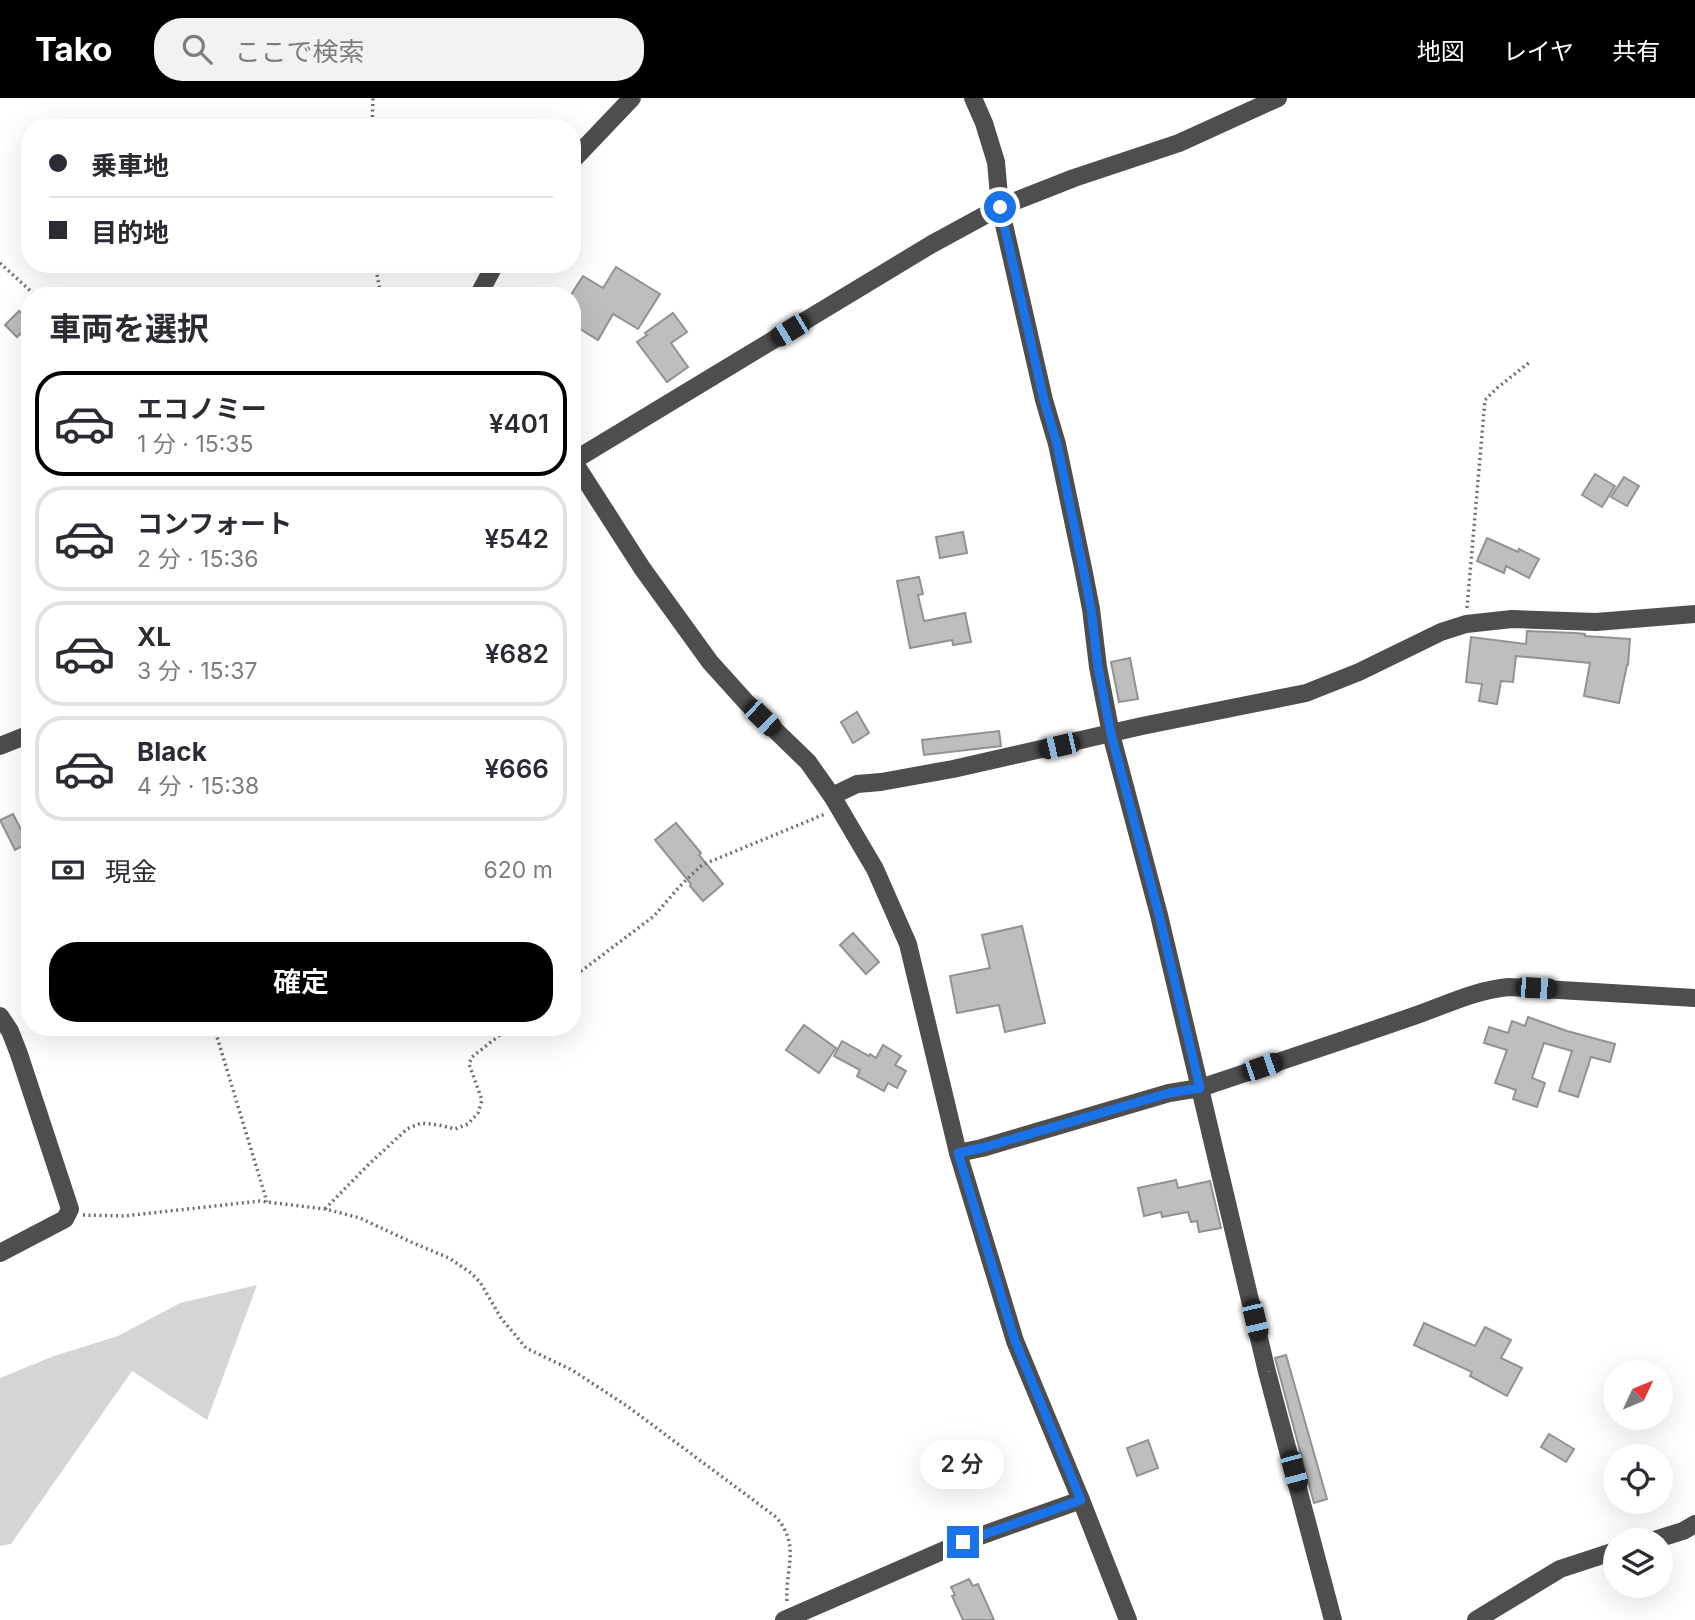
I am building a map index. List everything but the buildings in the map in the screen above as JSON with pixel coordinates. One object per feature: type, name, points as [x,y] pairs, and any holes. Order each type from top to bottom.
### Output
[{"type":"street","points":[[581,152],[632,98]]},
{"type":"street","points":[[973,98],[996,162],[1000,207],[1044,400],[1057,444],[1083,568],[1111,734],[1159,915],[1267,1372],[1333,1620]]},
{"type":"street","points":[[581,455],[932,244],[1000,207],[1074,178],[1179,143],[1278,98]]},
{"type":"street","points":[[581,473],[642,568],[710,662],[747,703],[808,762],[836,802],[875,869],[908,944],[958,1153],[1015,1341],[1128,1620]]},
{"type":"street","points":[[836,802],[856,784],[953,769],[1142,726],[1306,693],[1359,672],[1441,632],[1466,624],[1512,619],[1596,622],[1695,614]]},
{"type":"street","points":[[0,746],[21,738]]},
{"type":"street","points":[[958,1153],[1169,1093],[1200,1088],[1492,988],[1695,998]]},
{"type":"street","points":[[0,1016],[19,1054],[70,1209],[65,1219],[0,1253]]},
{"type":"street","points":[[787,1618],[963,1542],[1081,1500]]},
{"type":"street","points":[[1673,1534],[1695,1524]]},
{"type":"street","points":[[1476,1620],[1560,1569],[1603,1555]]},
{"type":"path","points":[[372,119],[373,98]]},
{"type":"path","points":[[0,263],[27,287]]},
{"type":"path","points":[[1466,624],[1485,400],[1530,362]]},
{"type":"path","points":[[581,971],[654,916],[702,865],[836,802]]},
{"type":"path","points":[[217,1036],[267,1202]]},
{"type":"path","points":[[326,1209],[407,1129],[421,1123],[455,1129],[468,1124],[478,1113],[482,1100],[469,1064],[472,1057],[499,1036]]},
{"type":"path","points":[[70,1209],[85,1215],[124,1216],[260,1201],[326,1209],[359,1218],[449,1258],[480,1282],[501,1318],[526,1348],[572,1370],[628,1405],[776,1517],[786,1530],[791,1550],[787,1618]]},
{"type":"shaded area","points":[[257,1285],[207,1420],[132,1371],[11,1544],[0,1546],[0,1378],[54,1356],[118,1336],[180,1303]]},
{"type":"route","points":[[963,1542],[1081,1500],[1015,1341],[958,1153],[1169,1093],[1200,1088],[1159,915],[1111,734],[1098,667],[1091,609],[1057,444],[1044,400],[1000,207]]}]
